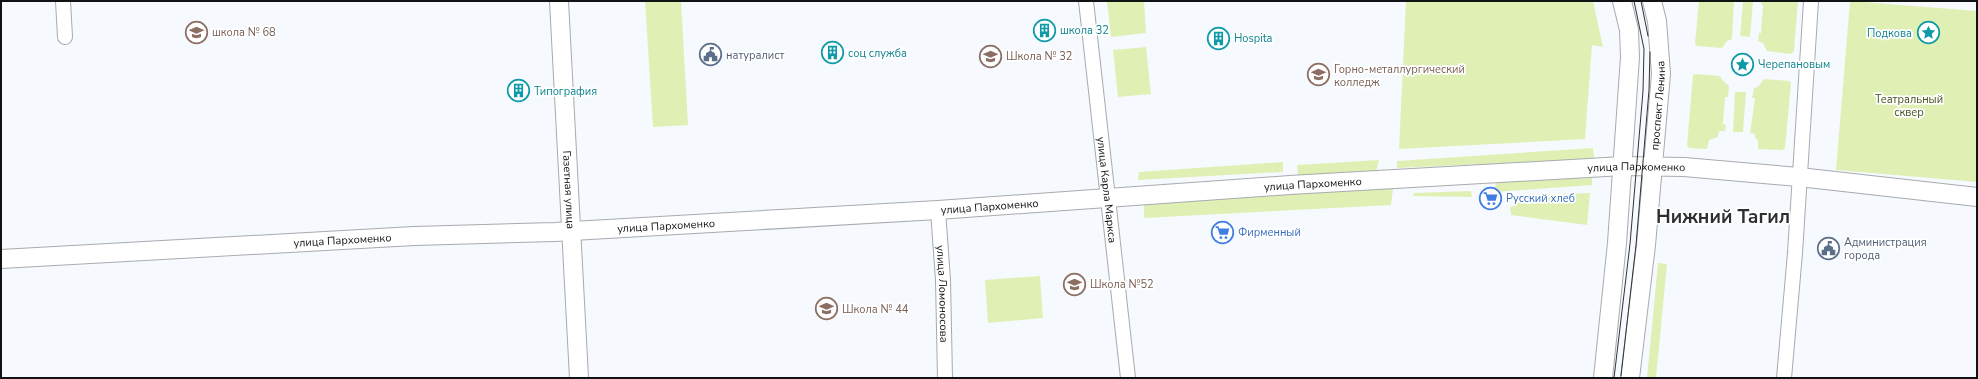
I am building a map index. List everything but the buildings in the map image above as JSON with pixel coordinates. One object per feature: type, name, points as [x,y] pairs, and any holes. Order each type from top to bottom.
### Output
[{"type":"main road","name":"Газетная улица","points":[[559,1],[579,378]]},
{"type":"main road","points":[[1603,378],[1617,243],[1630,57],[1628,30],[1622,1]]},
{"type":"main road","name":"проспект Ленина","points":[[1630,378],[1646,245],[1661,74],[1657,21],[1652,1]]},
{"type":"main road","name":"улица Пархоменко","points":[[1,259],[414,236],[572,231],[938,210],[1623,166],[1652,166],[1799,177],[1977,197]]},
{"type":"street","points":[[63,1],[65,37]]},
{"type":"street","name":"улица Карла Маркса","points":[[1086,1],[1128,378]]},
{"type":"street","points":[[1784,378],[1795,253],[1811,1]]},
{"type":"street","name":"улица Ломоносова","points":[[938,210],[944,314],[945,378]]},
{"type":"green space","points":[[645,1],[681,1],[688,125],[653,127]]},
{"type":"green space","points":[[1107,1],[1144,1],[1146,33],[1111,37]]},
{"type":"green space","points":[[1406,1],[1593,1],[1603,47],[1592,45],[1585,139],[1399,149]]},
{"type":"green space","points":[[1699,1],[1736,1],[1734,2],[1732,39],[1727,41],[1722,48],[1697,46],[1695,43]]},
{"type":"green space","points":[[1743,1],[1753,1],[1750,37],[1740,36]]},
{"type":"green space","points":[[1761,1],[1798,1],[1794,51],[1791,54],[1767,51],[1763,43],[1758,41],[1759,33],[1761,33],[1763,5],[1761,4]]},
{"type":"green space","name":"Театральный сквер","points":[[1850,1],[1977,11],[1977,182],[1836,170]]},
{"type":"green space","points":[[1146,47],[1151,94],[1118,97],[1113,50]]},
{"type":"green space","points":[[1693,75],[1720,76],[1729,86],[1728,97],[1725,97],[1723,124],[1726,125],[1725,131],[1719,131],[1718,137],[1709,140],[1707,149],[1689,148],[1687,145]]},
{"type":"green space","points":[[1764,79],[1789,81],[1791,83],[1785,148],[1782,150],[1758,149],[1758,140],[1755,138],[1755,134],[1750,133],[1755,98],[1752,98],[1754,88],[1758,87]]},
{"type":"green space","points":[[1735,92],[1746,92],[1743,132],[1733,132]]},
{"type":"green space","points":[[1593,148],[1594,159],[1397,168],[1397,161]]},
{"type":"green space","points":[[1379,160],[1376,172],[1298,175],[1297,165]]},
{"type":"green space","points":[[1283,162],[1283,172],[1138,180],[1139,172]]},
{"type":"green space","points":[[1592,178],[1592,185],[1495,192],[1496,181]]},
{"type":"green space","points":[[1388,185],[1393,189],[1391,205],[1144,218],[1144,200]]},
{"type":"green space","points":[[1471,191],[1472,197],[1413,196],[1414,193]]},
{"type":"green space","points":[[1590,193],[1587,225],[1511,215],[1510,208],[1526,195]]},
{"type":"green space","points":[[1658,263],[1667,264],[1656,378],[1647,378]]},
{"type":"green space","points":[[1040,276],[1043,318],[988,323],[985,280]]},
{"type":"tram line","points":[[1614,378],[1630,244],[1643,91],[1644,49],[1634,1]]},
{"type":"tram line","points":[[1641,1],[1648,36]]},
{"type":"tram line","points":[[1621,376],[1636,245],[1649,90],[1650,52]]},
{"type":"place","name":"школа 32","points":[[1045,30]]},
{"type":"place","name":"школа № 68","points":[[196,32]]},
{"type":"place","name":"Подкова","points":[[1928,33]]},
{"type":"place","name":"Hospita","points":[[1219,38]]},
{"type":"place","name":"соц служба","points":[[832,53]]},
{"type":"place","name":"натуралист","points":[[711,55]]},
{"type":"place","name":"Школа № 32","points":[[990,56]]},
{"type":"place","name":"Черепановым","points":[[1743,64]]},
{"type":"place","name":"Горно-металлургический колледж","points":[[1319,75]]},
{"type":"place","name":"Типография","points":[[518,91]]},
{"type":"place","name":"Русский хлеб","points":[[1491,198]]},
{"type":"place","name":"Фирменный","points":[[1222,232]]},
{"type":"place","name":"Администрация города","points":[[1829,248]]},
{"type":"place","name":"Школа №52","points":[[1074,284]]},
{"type":"place","name":"Школа № 44","points":[[827,309]]},
{"type":"district","name":"Нижний Тагил","points":[[1723,216]]}]
